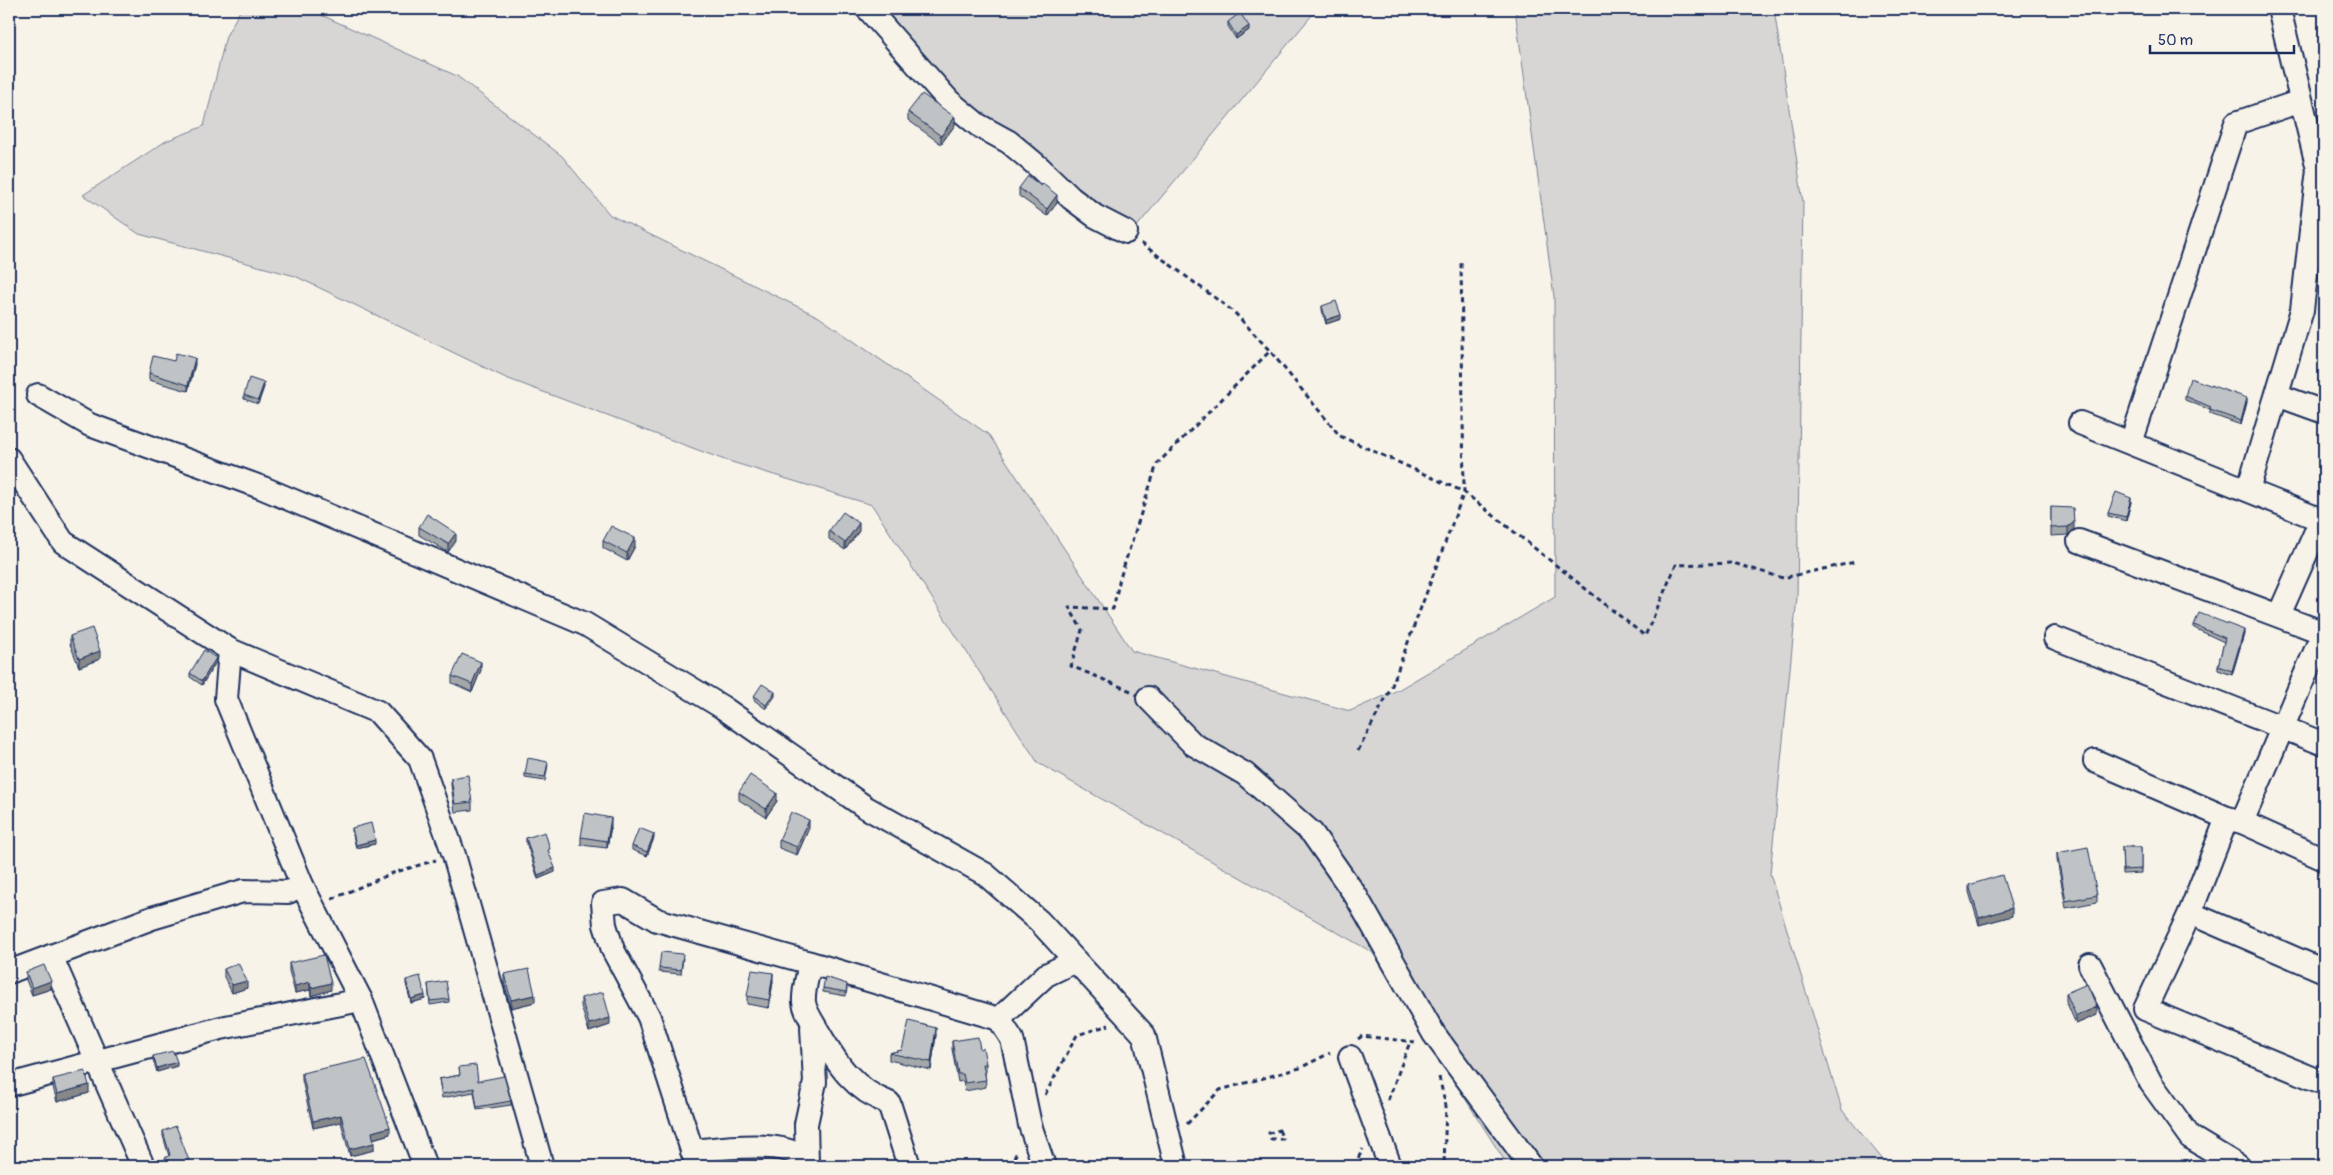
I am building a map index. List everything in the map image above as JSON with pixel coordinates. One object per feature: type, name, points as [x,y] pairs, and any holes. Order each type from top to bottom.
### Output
[{"type":"street","points":[[868,9],[948,101],[978,125],[1009,142],[1094,216],[1126,232]]},
{"type":"street","points":[[2248,490],[2302,310],[2321,172],[2279,9]]},
{"type":"street","points":[[2131,443],[2236,123],[2302,101]]},
{"type":"street","points":[[38,395],[90,425],[262,488],[585,624],[722,707],[865,807],[985,874],[1040,921],[1144,1035],[1176,1166]]},
{"type":"street","points":[[2277,395],[2324,412]]},
{"type":"street","points":[[2080,423],[2323,520],[2279,615]]},
{"type":"street","points":[[9,459],[63,542],[230,650],[378,712],[420,759],[454,855],[542,1166]]},
{"type":"street","points":[[2079,541],[2324,633],[2282,728],[2235,820],[2145,1009],[2324,1083]]},
{"type":"street","points":[[2056,638],[2324,744]]},
{"type":"street","points":[[230,650],[226,699],[302,885],[361,1000],[425,1166]]},
{"type":"street","points":[[1148,698],[1193,744],[1245,774],[1312,833],[1356,896],[1434,1034],[1531,1166]]},
{"type":"street","points":[[2095,761],[2324,859]]},
{"type":"street","points":[[9,972],[152,918],[243,891],[288,892],[302,885]]},
{"type":"street","points":[[807,1165],[799,1155],[782,1149],[749,1146],[694,1159],[649,1016],[613,950],[605,925],[603,903],[623,900],[657,920],[999,1019],[1012,1039],[1030,1125],[1044,1166]]},
{"type":"street","points":[[2190,914],[2324,971]]},
{"type":"street","points":[[51,956],[143,1166]]},
{"type":"street","points":[[999,1019],[1046,975],[1075,961]]},
{"type":"street","points":[[810,963],[804,1002],[811,1020],[838,1067],[857,1086],[875,1098],[889,1103],[909,1166]]},
{"type":"street","points":[[2090,965],[2151,1083],[2190,1137],[2238,1166]]},
{"type":"street","points":[[9,1085],[221,1028],[361,1000]]},
{"type":"street","points":[[807,1165],[806,1124],[815,1082],[815,1042],[811,1020]]},
{"type":"street","points":[[1346,1049],[1390,1166]]},
{"type":"path","points":[[1126,232],[1234,312],[1270,351],[1340,436],[1464,492],[1645,636],[1676,565],[1733,563],[1783,578],[1855,562]]},
{"type":"path","points":[[1358,751],[1391,688],[1464,492],[1461,260]]},
{"type":"path","points":[[1148,698],[1071,666],[1082,630],[1069,607],[1113,609],[1120,578],[1157,464],[1270,351]]},
{"type":"path","points":[[314,908],[393,873],[454,855]]},
{"type":"path","points":[[1010,1166],[1077,1035],[1118,1022],[1136,1027]]},
{"type":"path","points":[[1169,1142],[1220,1090],[1300,1068],[1346,1049],[1362,1036],[1424,1043]]},
{"type":"path","points":[[1437,1070],[1446,1106],[1444,1166]]},
{"type":"path","points":[[1279,1130],[1283,1139],[1270,1139],[1269,1133],[1279,1130]]},
{"type":"shaded area","points":[[241,9],[308,9],[457,76],[562,156],[610,215],[819,317],[989,435],[1132,651],[1350,711],[1398,690],[1555,597],[1554,296],[1515,9],[1774,9],[1803,202],[1797,597],[1770,874],[1842,1110],[1888,1166],[1508,1166],[1372,952],[1038,763],[872,505],[722,459],[506,378],[295,276],[139,234],[83,195],[166,141],[204,126],[226,36]]},
{"type":"shaded area","points":[[848,9],[1317,9],[1125,241]]},
{"type":"building","points":[[1240,13],[1249,26],[1236,35],[1228,22]]},
{"type":"building","points":[[922,94],[955,117],[941,136],[908,112]]},
{"type":"building","points":[[1028,176],[1041,186],[1043,184],[1057,195],[1047,209],[1019,188]]},
{"type":"building","points":[[1336,301],[1341,315],[1326,320],[1322,306]]},
{"type":"building","points":[[176,353],[195,358],[188,385],[149,373],[153,356],[174,361]]},
{"type":"building","points":[[249,378],[264,383],[258,400],[244,395]]},
{"type":"building","points":[[2190,378],[2247,398],[2241,421],[2210,410],[2211,407],[2185,396]]},
{"type":"building","points":[[2116,492],[2131,498],[2126,517],[2108,513]]},
{"type":"building","points":[[2051,507],[2073,508],[2074,522],[2068,527],[2051,528]]},
{"type":"building","points":[[843,512],[859,523],[845,543],[829,531]]},
{"type":"building","points":[[427,514],[456,533],[448,544],[419,527]]},
{"type":"building","points":[[611,526],[635,538],[627,553],[603,541]]},
{"type":"building","points":[[2199,613],[2244,630],[2232,671],[2218,666],[2225,638],[2194,625]]},
{"type":"building","points":[[92,628],[100,651],[79,659],[70,636]]},
{"type":"building","points":[[204,650],[216,658],[202,681],[190,673]]},
{"type":"building","points":[[462,654],[481,662],[472,684],[452,676]]},
{"type":"building","points":[[762,684],[775,692],[766,705],[754,696]]},
{"type":"building","points":[[528,758],[548,762],[545,777],[525,774]]},
{"type":"building","points":[[468,775],[472,802],[455,804],[451,778]]},
{"type":"building","points":[[750,775],[777,793],[766,809],[739,792]]},
{"type":"building","points":[[791,812],[809,820],[797,847],[779,840]]},
{"type":"building","points":[[585,813],[611,818],[607,841],[581,837]]},
{"type":"building","points":[[371,823],[375,840],[356,845],[352,828]]},
{"type":"building","points":[[639,828],[654,834],[647,852],[632,846]]},
{"type":"building","points":[[545,832],[550,849],[548,850],[555,868],[538,875],[526,838]]},
{"type":"building","points":[[2088,847],[2097,895],[2066,901],[2057,853]]},
{"type":"building","points":[[2122,847],[2141,847],[2141,869],[2123,870]]},
{"type":"building","points":[[2002,875],[2012,908],[1979,918],[1969,885]]},
{"type":"building","points":[[661,952],[683,954],[681,970],[659,968]]},
{"type":"building","points":[[324,955],[331,983],[311,988],[310,982],[295,986],[289,963]]},
{"type":"building","points":[[238,963],[247,981],[232,985],[224,969]]},
{"type":"building","points":[[44,965],[51,981],[32,988],[26,972]]},
{"type":"building","points":[[529,969],[535,995],[511,1000],[504,974]]},
{"type":"building","points":[[752,970],[773,973],[769,1000],[747,996]]},
{"type":"building","points":[[420,976],[425,995],[411,999],[406,980]]},
{"type":"building","points":[[825,977],[847,984],[846,992],[823,988]]},
{"type":"building","points":[[446,981],[449,999],[430,1001],[428,984]]},
{"type":"building","points":[[2087,984],[2097,1007],[2076,1016],[2066,993]]},
{"type":"building","points":[[603,992],[610,1018],[589,1024],[581,998]]},
{"type":"building","points":[[909,1021],[936,1028],[931,1062],[889,1053],[902,1050]]},
{"type":"building","points":[[978,1037],[980,1049],[983,1048],[986,1064],[983,1064],[986,1080],[965,1083],[963,1074],[958,1074],[952,1041]]},
{"type":"building","points":[[173,1051],[177,1062],[157,1068],[153,1056]]},
{"type":"building","points":[[366,1059],[390,1127],[372,1132],[374,1143],[350,1149],[341,1115],[313,1121],[302,1073]]},
{"type":"building","points":[[476,1065],[478,1081],[504,1076],[511,1101],[477,1107],[474,1088],[442,1094],[439,1079],[460,1075],[459,1067]]},
{"type":"building","points":[[85,1071],[89,1085],[57,1094],[53,1079]]},
{"type":"building","points":[[176,1126],[191,1166],[168,1166],[165,1158],[170,1155],[163,1131]]},
{"type":"building","points":[[648,1163],[649,1166],[628,1166]]}]
